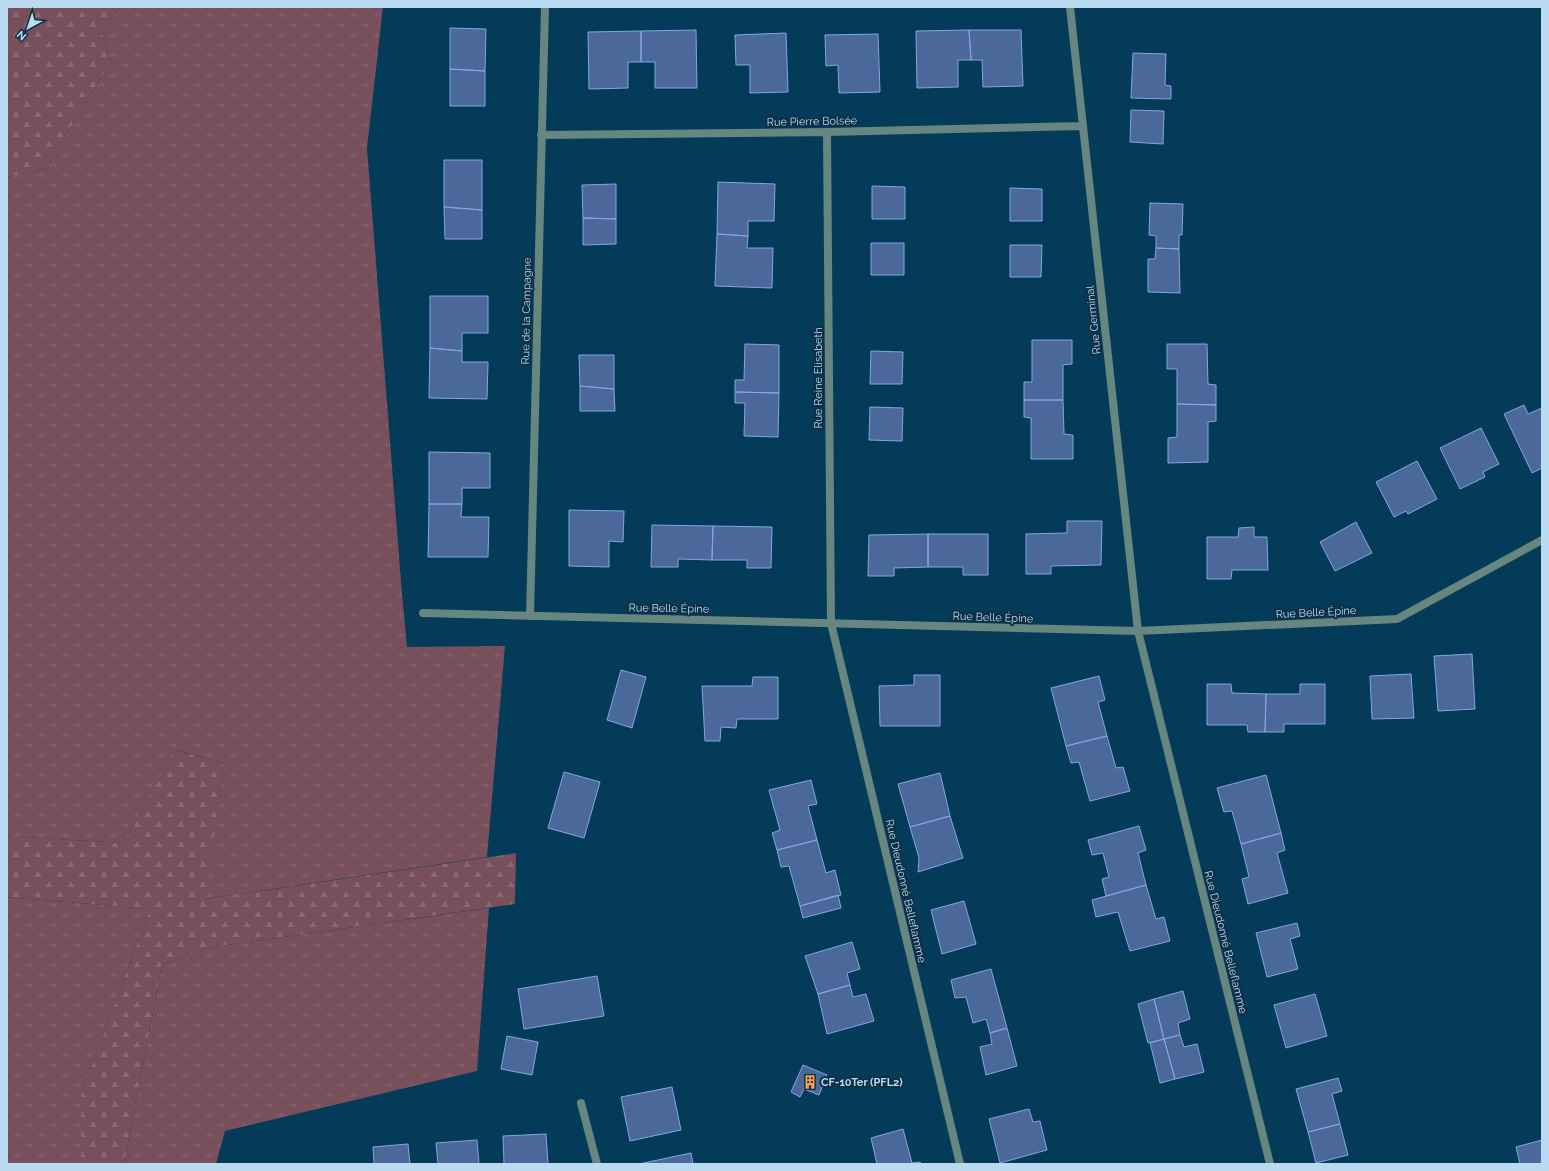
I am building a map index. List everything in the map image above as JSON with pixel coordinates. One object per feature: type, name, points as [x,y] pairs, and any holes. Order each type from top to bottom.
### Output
[{"type":"street","name":"Rue de la Campagne","points":[[530,616],[545,7]]},
{"type":"street","name":"Rue Germinal","points":[[1070,7],[1138,631]]},
{"type":"street","name":"Rue Pierre Bolsée","points":[[541,135],[827,132],[1083,126]]},
{"type":"street","name":"Rue Reine Elisabeth","points":[[827,132],[832,623]]},
{"type":"street","name":"Rue Belle Épine","points":[[423,613],[1138,631],[1397,619],[1542,540]]},
{"type":"street","name":"Rue Dieudonné Belleflamme","points":[[832,623],[960,1164]]},
{"type":"street","name":"Rue Dieudonné Belleflamme","points":[[1138,631],[1270,1164]]},
{"type":"street","points":[[581,1103],[597,1164]]},
{"type":"green space","points":[[7,7],[121,7],[101,29],[111,62],[45,169],[7,177]]},
{"type":"green space","points":[[121,7],[383,7],[367,148],[407,647],[505,646],[487,857],[205,899],[224,763],[176,750],[123,843],[7,836],[7,177],[45,169],[111,62],[101,29]]},
{"type":"green space","points":[[175,750],[224,763],[206,899],[516,853],[515,904],[207,948],[162,965],[124,1164],[81,1164],[81,1095],[150,909],[7,897],[7,836],[123,843]]},
{"type":"green space","points":[[7,897],[150,909],[81,1095],[81,1164],[7,1164]]},
{"type":"green space","points":[[489,908],[477,1071],[225,1131],[216,1164],[124,1164],[162,965],[207,948]]},
{"type":"building","points":[[450,28],[486,29],[485,71],[450,69]]},
{"type":"building","points":[[696,30],[697,88],[655,88],[655,62],[641,62],[641,31]]},
{"type":"building","points":[[969,30],[971,60],[958,60],[958,87],[917,88],[916,31]]},
{"type":"building","points":[[969,30],[1021,30],[1023,86],[983,87],[982,60],[971,60]]},
{"type":"building","points":[[641,31],[641,62],[628,62],[628,88],[589,89],[588,32]]},
{"type":"building","points":[[786,33],[788,92],[750,93],[750,65],[736,65],[735,35]]},
{"type":"building","points":[[878,34],[880,92],[839,93],[838,65],[826,66],[825,35]]},
{"type":"building","points":[[1133,53],[1166,54],[1165,85],[1171,86],[1171,99],[1131,98]]},
{"type":"building","points":[[450,69],[485,71],[485,106],[450,106]]},
{"type":"building","points":[[1131,110],[1164,111],[1163,144],[1130,142]]},
{"type":"building","points":[[444,160],[482,160],[482,210],[444,207]]},
{"type":"building","points":[[718,182],[775,184],[774,221],[748,221],[748,236],[717,234]]},
{"type":"building","points":[[616,184],[616,219],[583,218],[582,185]]},
{"type":"building","points":[[872,186],[905,187],[905,219],[872,219]]},
{"type":"building","points":[[1010,188],[1042,189],[1042,221],[1010,221]]},
{"type":"building","points":[[1150,203],[1183,204],[1182,235],[1179,235],[1179,249],[1156,248],[1156,236],[1149,235]]},
{"type":"building","points":[[444,207],[482,210],[482,239],[445,239]]},
{"type":"building","points":[[583,218],[616,219],[616,244],[583,245]]},
{"type":"building","points":[[717,234],[748,236],[747,248],[773,248],[772,288],[715,286]]},
{"type":"building","points":[[871,243],[904,243],[904,275],[871,275]]},
{"type":"building","points":[[1010,245],[1042,245],[1041,277],[1010,277]]},
{"type":"building","points":[[1156,248],[1179,249],[1180,293],[1148,292],[1148,259],[1155,259]]},
{"type":"building","points":[[430,296],[488,296],[488,333],[462,333],[462,351],[430,348]]},
{"type":"building","points":[[1032,340],[1072,340],[1072,364],[1063,365],[1063,400],[1024,400],[1024,382],[1032,382]]},
{"type":"building","points":[[745,344],[779,345],[779,393],[735,392],[735,380],[744,380]]},
{"type":"building","points":[[1167,344],[1207,344],[1208,384],[1216,385],[1216,405],[1177,404],[1177,369],[1167,369]]},
{"type":"building","points":[[430,348],[462,351],[462,362],[488,362],[487,399],[429,398]]},
{"type":"building","points":[[871,351],[903,352],[902,384],[870,384]]},
{"type":"building","points":[[579,355],[614,355],[614,389],[580,386]]},
{"type":"building","points":[[580,386],[614,389],[615,411],[580,411]]},
{"type":"building","points":[[735,392],[779,393],[778,437],[744,436],[745,403],[735,403]]},
{"type":"building","points":[[1024,400],[1063,400],[1064,434],[1073,435],[1073,459],[1031,459],[1031,418],[1024,417]]},
{"type":"building","points":[[1177,404],[1216,405],[1216,421],[1208,422],[1208,462],[1168,463],[1168,438],[1177,437]]},
{"type":"building","points":[[1524,405],[1528,414],[1542,408],[1542,468],[1532,473],[1504,414]]},
{"type":"building","points":[[870,407],[903,408],[902,441],[869,440]]},
{"type":"building","points":[[1481,428],[1499,464],[1483,472],[1485,477],[1460,489],[1440,448]]},
{"type":"building","points":[[429,452],[490,453],[490,488],[462,488],[462,504],[429,504]]},
{"type":"building","points":[[1417,461],[1437,499],[1408,514],[1406,511],[1394,517],[1376,482]]},
{"type":"building","points":[[429,504],[462,504],[461,517],[489,517],[488,557],[428,557]]},
{"type":"building","points":[[569,510],[624,511],[623,542],[609,541],[609,567],[569,566]]},
{"type":"building","points":[[1067,521],[1102,521],[1101,565],[1051,566],[1051,574],[1026,574],[1026,534],[1067,533]]},
{"type":"building","points":[[1356,522],[1372,553],[1335,571],[1320,542]]},
{"type":"building","points":[[652,525],[713,526],[712,560],[678,559],[678,567],[651,567]]},
{"type":"building","points":[[713,526],[772,527],[771,568],[747,568],[747,560],[712,560]]},
{"type":"building","points":[[1254,527],[1254,537],[1267,537],[1268,570],[1232,570],[1231,579],[1207,579],[1207,537],[1238,537],[1239,528]]},
{"type":"building","points":[[928,534],[928,567],[894,568],[894,576],[868,576],[869,535]]},
{"type":"building","points":[[928,534],[988,534],[988,575],[963,575],[963,567],[928,567]]},
{"type":"building","points":[[1472,654],[1475,709],[1438,711],[1434,656]]},
{"type":"building","points":[[621,670],[646,677],[632,728],[607,720]]},
{"type":"building","points":[[1411,674],[1414,718],[1372,719],[1370,676]]},
{"type":"building","points":[[914,675],[940,675],[940,726],[880,726],[879,686],[914,685]]},
{"type":"building","points":[[1099,676],[1105,700],[1098,702],[1107,736],[1066,746],[1051,688]]},
{"type":"building","points":[[753,677],[778,677],[778,719],[737,719],[736,728],[721,727],[720,741],[705,741],[702,686],[752,686]]},
{"type":"building","points":[[1207,684],[1231,684],[1232,693],[1266,694],[1265,732],[1248,732],[1247,725],[1207,725]]},
{"type":"building","points":[[1300,684],[1325,684],[1325,724],[1284,724],[1284,732],[1265,732],[1266,694],[1300,694]]},
{"type":"building","points":[[1107,736],[1116,768],[1123,767],[1130,791],[1090,801],[1079,762],[1071,763],[1066,746]]},
{"type":"building","points":[[564,772],[600,782],[584,838],[548,828]]},
{"type":"building","points":[[940,773],[950,816],[910,827],[898,784]]},
{"type":"building","points":[[1266,775],[1281,833],[1241,844],[1232,811],[1224,812],[1217,788]]},
{"type":"building","points":[[811,780],[817,804],[808,806],[817,840],[777,850],[772,833],[780,830],[769,790]]},
{"type":"building","points":[[950,816],[963,858],[918,872],[919,858],[910,827]]},
{"type":"building","points":[[1139,826],[1146,850],[1138,853],[1146,885],[1106,896],[1102,879],[1109,877],[1103,853],[1092,855],[1088,840]]},
{"type":"building","points":[[1281,833],[1285,850],[1277,853],[1288,893],[1248,904],[1242,879],[1249,877],[1241,844]]},
{"type":"building","points":[[817,840],[826,873],[835,870],[841,895],[800,906],[789,866],[781,867],[777,850]]},
{"type":"building","points":[[1146,885],[1156,919],[1164,917],[1170,941],[1130,951],[1118,912],[1096,917],[1092,900]]},
{"type":"building","points":[[838,895],[841,908],[803,918],[800,906]]},
{"type":"building","points":[[964,901],[976,944],[942,954],[931,910]]},
{"type":"building","points":[[1297,923],[1300,936],[1290,939],[1298,969],[1267,977],[1256,933]]},
{"type":"building","points":[[852,942],[860,969],[847,973],[850,985],[818,994],[805,956]]},
{"type":"building","points":[[991,969],[1007,1028],[990,1033],[986,1019],[973,1023],[966,997],[955,998],[951,980]]},
{"type":"building","points":[[597,976],[604,1016],[524,1029],[518,989]]},
{"type":"building","points":[[850,985],[853,997],[866,994],[874,1021],[827,1034],[818,994]]},
{"type":"building","points":[[1183,991],[1190,1019],[1178,1023],[1180,1035],[1164,1039],[1154,999]]},
{"type":"building","points":[[1315,994],[1327,1036],[1286,1048],[1274,1005]]},
{"type":"building","points":[[1154,999],[1164,1039],[1148,1043],[1138,1004]]},
{"type":"building","points":[[1007,1028],[1017,1066],[986,1075],[980,1047],[992,1044],[990,1033]]},
{"type":"building","points":[[1180,1035],[1184,1047],[1197,1044],[1204,1072],[1175,1079],[1164,1039]]},
{"type":"building","points":[[507,1036],[538,1042],[532,1075],[501,1069]]},
{"type":"building","points":[[1164,1039],[1175,1079],[1160,1083],[1150,1043]]},
{"type":"building","name":"CF-10Ter (PFL2)","points":[[803,1065],[827,1075],[819,1095],[804,1089],[800,1097],[791,1092]]},
{"type":"building","points":[[1338,1078],[1342,1091],[1332,1094],[1340,1124],[1308,1132],[1296,1089]]},
{"type":"building","points":[[672,1087],[681,1130],[630,1141],[621,1097]]},
{"type":"building","points":[[1029,1109],[1033,1122],[1040,1121],[1047,1150],[1000,1163],[989,1119]]},
{"type":"building","points":[[1340,1124],[1348,1155],[1316,1163],[1308,1132]]},
{"type":"building","points":[[903,1129],[912,1163],[920,1162],[921,1164],[877,1164],[871,1138]]},
{"type":"building","points":[[546,1134],[548,1164],[504,1164],[503,1136]]},
{"type":"building","points":[[477,1140],[479,1164],[438,1164],[436,1143]]},
{"type":"building","points":[[1542,1140],[1542,1164],[1520,1164],[1516,1147]]},
{"type":"building","points":[[408,1144],[410,1164],[374,1164],[373,1147]]},
{"type":"building","points":[[691,1153],[693,1164],[639,1164]]},
{"type":"place","name":"CF-10Ter (PFL2)","points":[[810,1082]]}]
